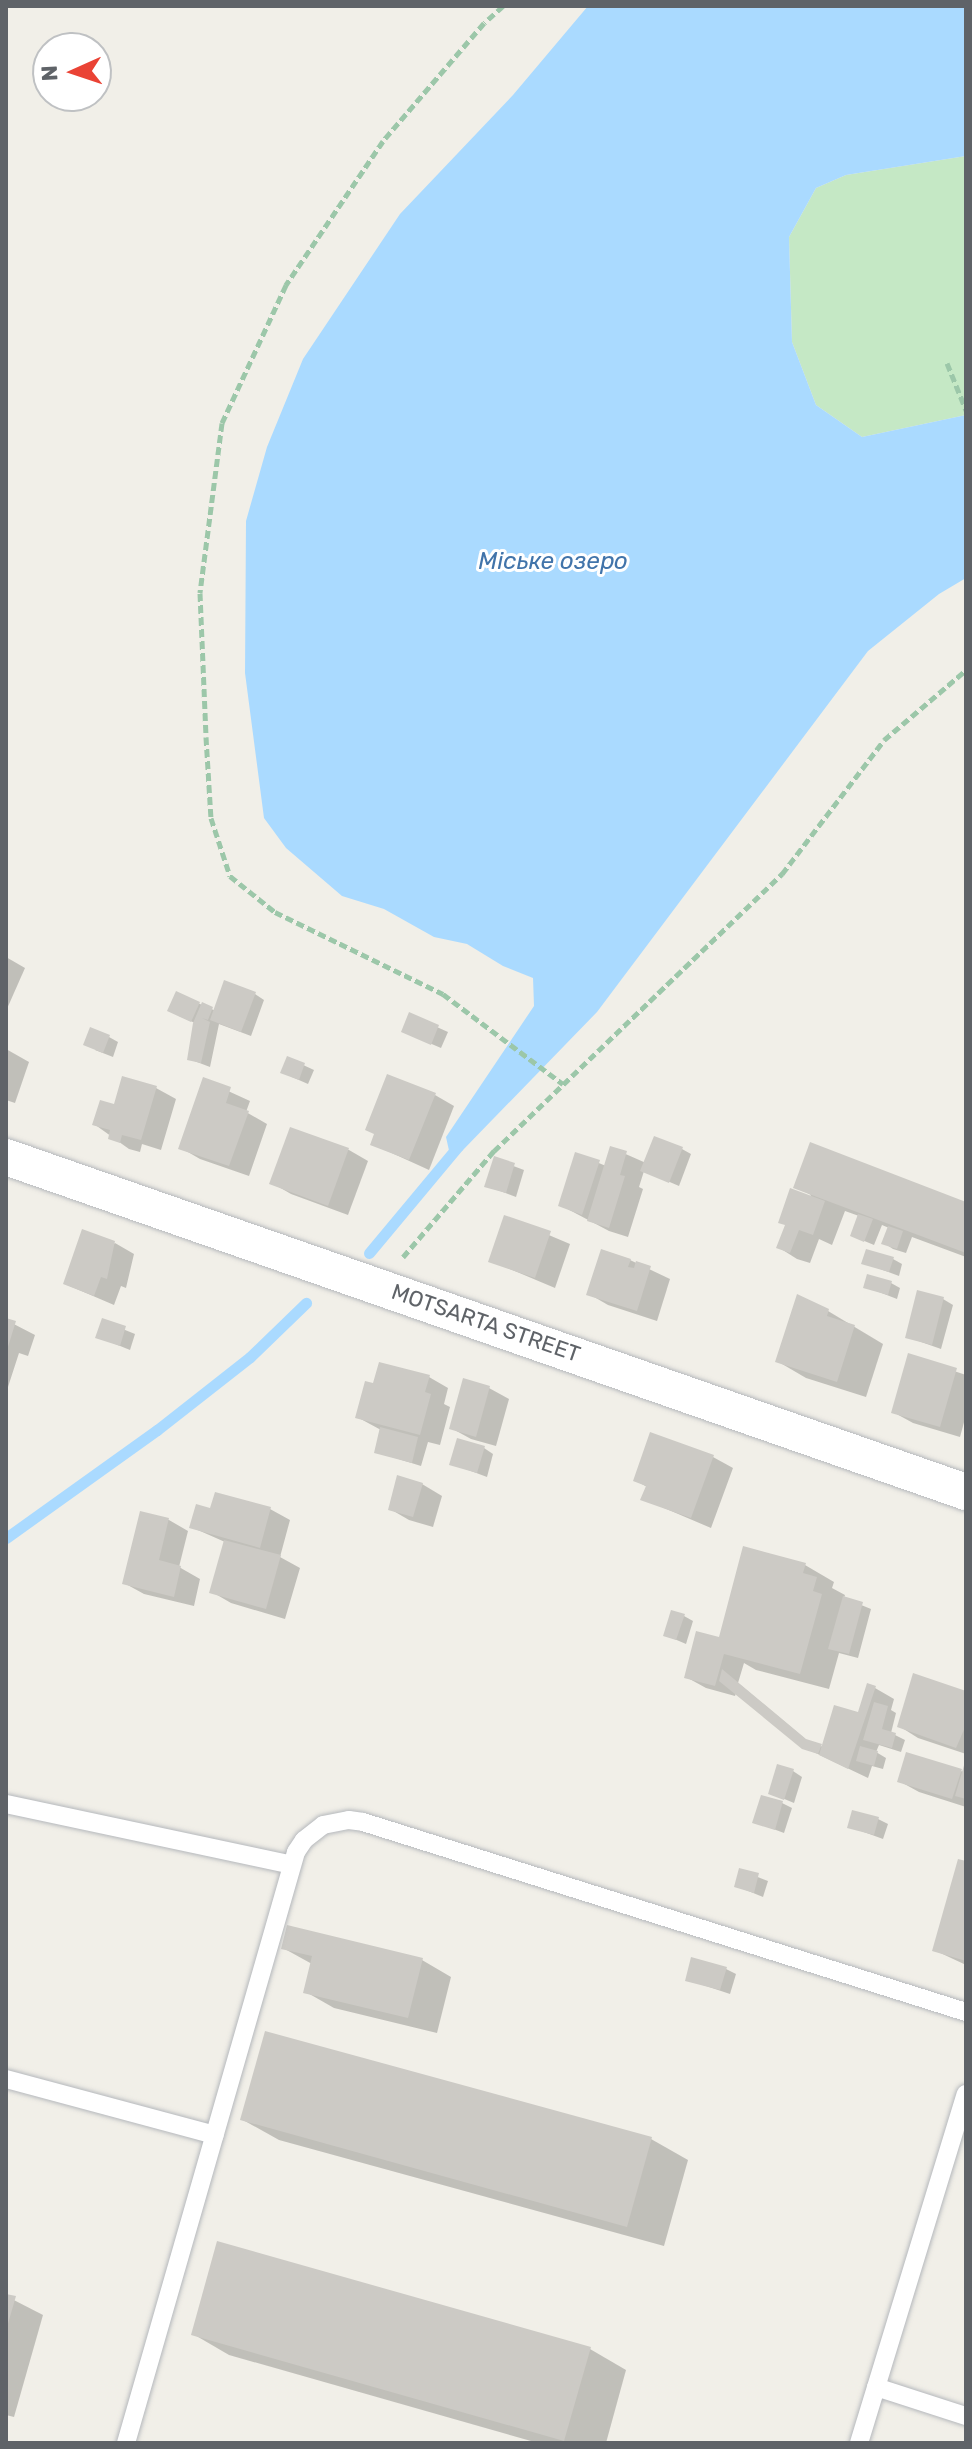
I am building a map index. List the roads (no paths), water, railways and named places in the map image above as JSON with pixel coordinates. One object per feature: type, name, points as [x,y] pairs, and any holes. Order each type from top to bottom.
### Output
[{"type":"street","name":"MOTSARTA STREET","points":[[6,1157],[966,1492]]},
{"type":"lane","points":[[6,1804],[292,1865]]},
{"type":"lane","points":[[126,2443],[292,1865],[304,1840],[323,1825],[349,1820],[363,1822],[966,2012]]},
{"type":"lane","points":[[6,2079],[215,2135]]},
{"type":"lane","points":[[859,2443],[966,2094]]},
{"type":"lane","points":[[876,2387],[966,2416]]},
{"type":"water","name":"Міське озеро","points":[[588,6],[966,6],[966,156],[846,175],[816,188],[789,237],[792,342],[816,405],[862,437],[966,415],[966,578],[939,594],[868,651],[597,1012],[462,1151],[450,1155],[446,1137],[534,1006],[533,978],[503,966],[467,944],[434,937],[384,909],[342,896],[286,848],[264,818],[245,673],[246,521],[267,447],[303,359],[400,214],[513,95]]},
{"type":"waterway","points":[[369,1253],[458,1146]]},
{"type":"waterway","points":[[6,1538],[157,1430],[250,1357],[306,1303]]}]
